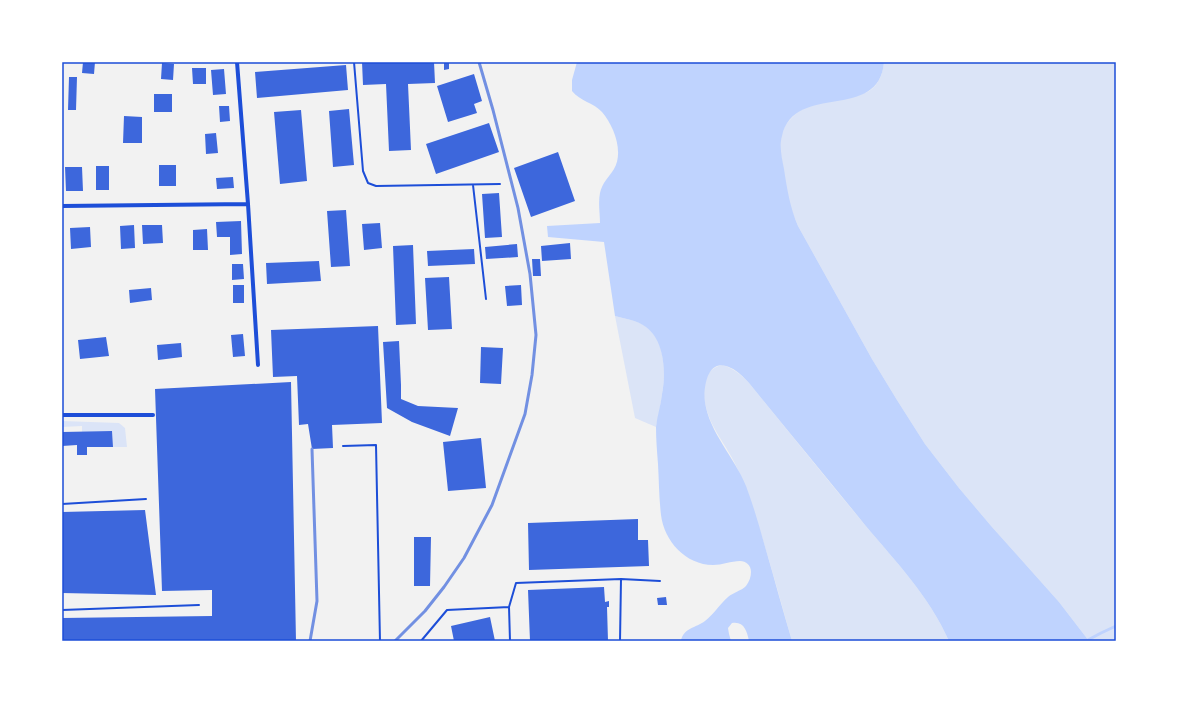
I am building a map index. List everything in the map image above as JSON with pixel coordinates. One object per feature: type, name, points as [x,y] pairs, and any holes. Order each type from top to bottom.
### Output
[{"type":"street","points":[[237,62],[258,365]]},
{"type":"street","points":[[62,206],[248,204]]},
{"type":"street","points":[[62,415],[153,415]]},
{"type":"lane","points":[[354,62],[363,171],[368,183],[376,186],[500,184]]},
{"type":"lane","points":[[473,185],[486,299]]},
{"type":"lane","points":[[343,446],[376,445],[380,641]]},
{"type":"lane","points":[[62,504],[146,500]]},
{"type":"lane","points":[[510,641],[509,607],[516,583],[621,579],[660,581]]},
{"type":"lane","points":[[620,641],[621,579]]},
{"type":"lane","points":[[62,610],[199,605]]},
{"type":"lane","points":[[421,641],[447,610],[509,607]]},
{"type":"shaded area","points":[[884,62],[1116,62],[1116,641],[1089,641],[1059,602],[959,488],[925,444],[872,359],[798,226],[789,202],[782,161],[780,143],[785,126],[796,114],[805,108],[869,91],[880,78]]},
{"type":"shaded area","points":[[615,316],[635,321],[647,327],[658,340],[663,358],[664,377],[656,427],[635,418]]},
{"type":"shaded area","points":[[722,365],[734,370],[749,383],[900,566],[932,609],[949,641],[792,641],[749,498],[734,461],[710,420],[707,411],[704,396],[706,379],[711,370]]},
{"type":"shaded area","points":[[62,421],[119,423],[125,428],[127,447],[113,447],[112,431],[82,432],[82,426],[62,427]]},
{"type":"water","points":[[577,62],[884,62],[879,80],[868,92],[853,98],[819,104],[803,110],[790,120],[782,136],[781,148],[788,191],[795,219],[872,359],[925,444],[959,488],[1059,602],[1089,641],[949,641],[932,609],[900,566],[749,383],[736,371],[723,365],[712,369],[706,381],[705,402],[707,413],[717,434],[736,465],[752,502],[792,641],[749,641],[742,625],[732,623],[728,628],[731,641],[681,641],[684,633],[705,621],[728,597],[746,586],[750,578],[751,570],[748,564],[742,561],[713,565],[694,561],[678,550],[667,534],[661,515],[656,441],[657,419],[664,377],[663,358],[657,341],[646,327],[635,321],[615,316],[604,242],[548,237],[547,226],[600,223],[599,200],[601,189],[617,162],[618,147],[610,124],[599,109],[572,91],[572,80]]},
{"type":"building","points":[[83,62],[95,62],[94,74],[82,73]]},
{"type":"building","points":[[362,62],[434,62],[435,83],[408,84],[411,150],[389,151],[386,84],[363,85]]},
{"type":"building","points":[[444,62],[449,62],[449,69],[444,70]]},
{"type":"building","points":[[162,63],[174,64],[173,80],[161,79]]},
{"type":"building","points":[[346,65],[348,90],[257,98],[255,72]]},
{"type":"building","points":[[192,68],[206,68],[206,84],[193,84]]},
{"type":"building","points":[[224,69],[226,94],[213,95],[211,70]]},
{"type":"building","points":[[474,74],[482,101],[474,104],[477,113],[448,122],[437,86]]},
{"type":"building","points":[[69,77],[77,77],[76,110],[68,110]]},
{"type":"building","points":[[154,94],[172,94],[172,112],[154,112]]},
{"type":"building","points":[[219,106],[229,106],[230,121],[220,122]]},
{"type":"building","points":[[349,109],[354,165],[333,167],[329,111]]},
{"type":"building","points":[[301,110],[307,181],[280,184],[274,112]]},
{"type":"building","points":[[124,116],[142,117],[142,143],[123,143]]},
{"type":"building","points":[[489,123],[499,152],[436,174],[426,144]]},
{"type":"building","points":[[216,133],[218,153],[206,154],[205,134]]},
{"type":"building","points":[[558,152],[575,201],[531,217],[514,168]]},
{"type":"building","points":[[159,165],[176,165],[176,186],[159,186]]},
{"type":"building","points":[[96,166],[109,166],[109,190],[96,190]]},
{"type":"building","points":[[65,167],[82,167],[83,191],[66,191]]},
{"type":"building","points":[[233,177],[234,188],[217,189],[216,178]]},
{"type":"building","points":[[499,193],[502,237],[485,238],[482,194]]},
{"type":"building","points":[[346,210],[350,266],[331,267],[327,211]]},
{"type":"building","points":[[241,221],[242,254],[230,255],[230,237],[217,237],[216,222]]},
{"type":"building","points":[[380,223],[382,248],[364,250],[362,224]]},
{"type":"building","points":[[134,225],[135,248],[121,249],[120,226]]},
{"type":"building","points":[[142,225],[162,225],[163,243],[143,244]]},
{"type":"building","points":[[90,227],[91,247],[71,249],[70,228]]},
{"type":"building","points":[[207,229],[208,250],[193,250],[193,230]]},
{"type":"building","points":[[570,243],[571,259],[542,261],[541,246]]},
{"type":"building","points":[[517,244],[518,257],[486,259],[485,247]]},
{"type":"building","points":[[413,245],[416,324],[396,325],[393,246]]},
{"type":"building","points":[[474,249],[475,264],[428,266],[427,251]]},
{"type":"building","points":[[532,259],[540,259],[541,276],[533,276]]},
{"type":"building","points":[[319,261],[321,281],[267,284],[266,263]]},
{"type":"building","points":[[232,264],[243,264],[244,279],[232,280]]},
{"type":"building","points":[[449,277],[452,329],[428,330],[425,278]]},
{"type":"building","points":[[233,285],[244,285],[244,303],[233,303]]},
{"type":"building","points":[[521,285],[522,305],[507,306],[505,286]]},
{"type":"building","points":[[151,288],[152,300],[130,303],[129,290]]},
{"type":"building","points":[[378,326],[382,423],[332,425],[333,448],[312,449],[308,424],[299,425],[297,376],[273,377],[271,330]]},
{"type":"building","points":[[243,334],[245,356],[233,357],[231,335]]},
{"type":"building","points":[[106,337],[109,356],[80,359],[78,340]]},
{"type":"building","points":[[399,341],[401,399],[418,406],[458,408],[450,436],[412,422],[387,408],[383,342]]},
{"type":"building","points":[[181,343],[182,357],[158,360],[157,345]]},
{"type":"building","points":[[481,347],[503,348],[501,384],[480,383]]},
{"type":"building","points":[[291,382],[296,641],[62,641],[62,618],[212,616],[212,590],[162,591],[155,389]]},
{"type":"building","points":[[112,431],[113,447],[87,447],[87,455],[77,455],[77,445],[62,446],[62,432]]},
{"type":"building","points":[[481,438],[486,488],[448,491],[443,442]]},
{"type":"building","points":[[145,510],[156,595],[62,593],[62,512]]},
{"type":"building","points":[[638,519],[638,540],[648,540],[649,566],[529,570],[528,523]]},
{"type":"building","points":[[414,537],[431,537],[430,586],[414,586]]},
{"type":"building","points":[[604,587],[605,602],[609,601],[609,607],[607,607],[608,641],[530,641],[528,590]]},
{"type":"building","points":[[666,597],[667,605],[658,605],[657,598]]},
{"type":"building","points":[[490,617],[495,641],[454,641],[451,626]]},
{"type":"waterway","points":[[1086,641],[1116,626]]},
{"type":"railway","points":[[395,641],[425,611],[444,587],[464,558],[492,505],[525,414],[532,375],[536,335],[530,274],[518,208],[479,62]]},
{"type":"railway","points":[[310,641],[317,601],[312,449]]}]
